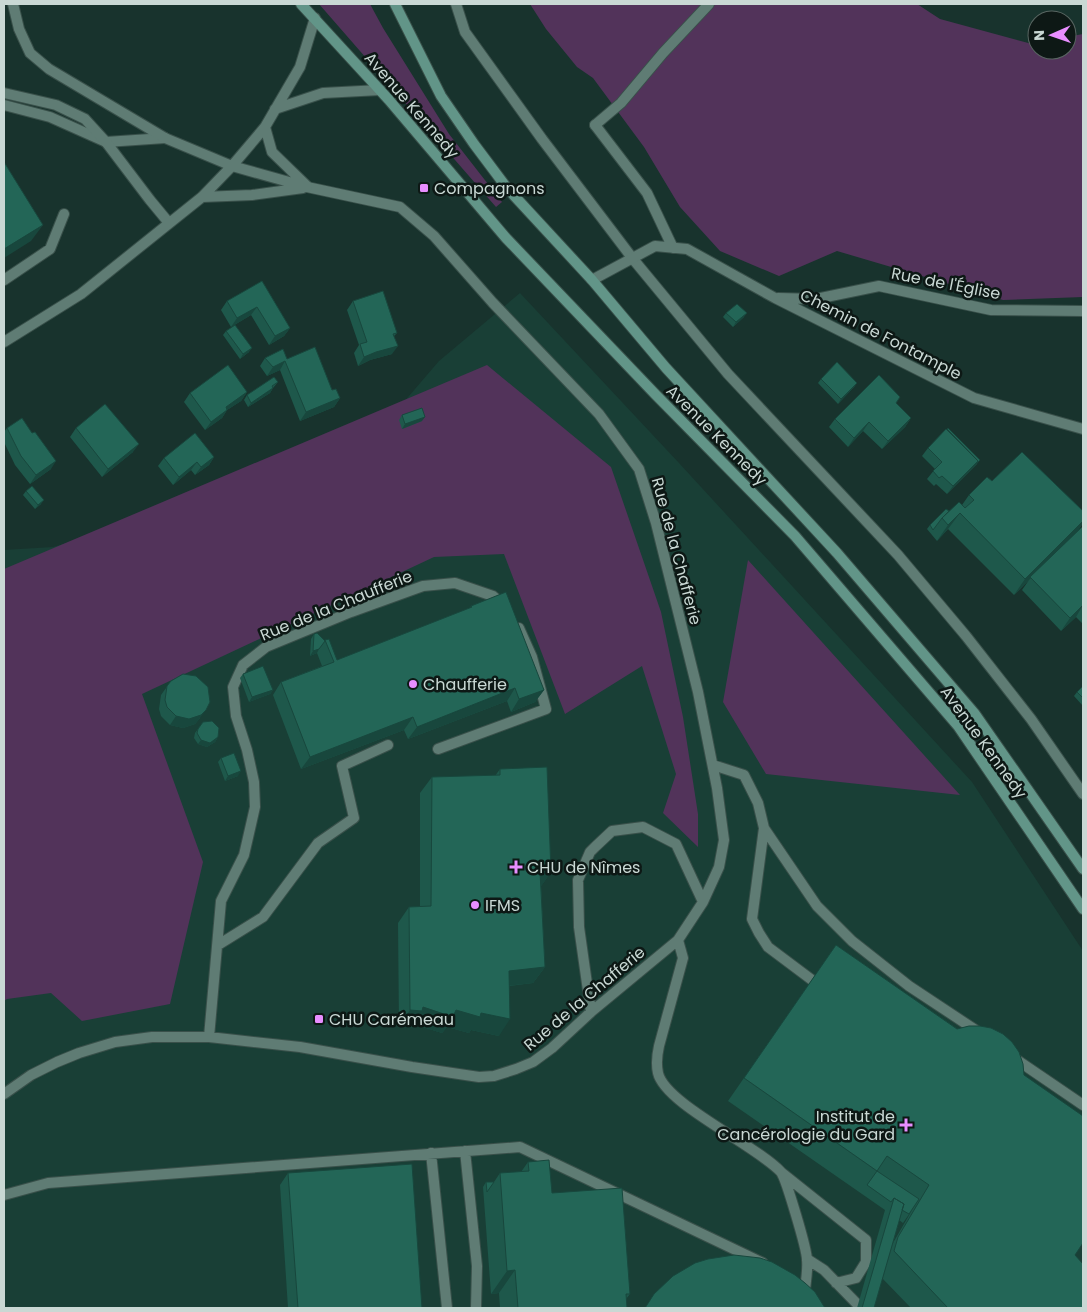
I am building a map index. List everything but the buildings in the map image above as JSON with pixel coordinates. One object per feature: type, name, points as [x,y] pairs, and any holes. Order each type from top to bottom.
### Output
[{"type":"main road","name":"Avenue Kennedy","points":[[301,4],[380,90],[506,238],[808,550],[958,726],[1083,909]]},
{"type":"main road","name":"Avenue Kennedy","points":[[395,4],[441,96],[507,188],[592,280],[666,368],[837,554],[975,714],[1083,869]]},
{"type":"street","name":"Rue de la Chafferie","points":[[4,1094],[32,1075],[57,1062],[115,1042],[152,1037],[208,1036],[300,1047],[479,1077],[494,1076],[533,1062],[552,1048],[591,1012],[678,940],[703,902],[719,867],[724,840],[713,765],[698,692],[656,523],[639,469],[599,414],[494,303],[434,236],[400,207],[307,187],[232,166],[165,138],[49,69],[30,53],[18,29],[14,4]]},
{"type":"street","points":[[456,4],[465,32],[542,139],[633,259],[728,374],[898,555],[1032,718],[1083,794]]},
{"type":"street","points":[[673,248],[647,193],[595,126],[622,103],[663,53],[709,4]]},
{"type":"street","points":[[4,342],[81,294],[202,198],[265,127],[300,67],[315,18]]},
{"type":"street","points":[[275,109],[323,93],[380,90]]},
{"type":"street","points":[[4,93],[56,105],[85,119],[106,142],[169,223]]},
{"type":"street","points":[[4,105],[50,117],[106,142],[165,138]]},
{"type":"street","points":[[265,127],[272,152],[307,187]]},
{"type":"street","points":[[202,198],[307,187]]},
{"type":"street","points":[[4,280],[50,249],[64,214]]},
{"type":"street","name":"Chemin de Fontample","points":[[592,280],[655,246],[687,249],[775,298],[974,398],[1083,429]]},
{"type":"street","name":"Rue de l'Église","points":[[775,298],[816,299],[879,286],[991,310],[1083,311]]},
{"type":"street","name":"Rue de la Chaufferie","points":[[208,1036],[221,901],[244,855],[255,807],[254,782],[247,750],[236,716],[233,687],[243,665],[266,647],[351,612],[423,586],[455,583],[493,596],[513,615],[532,657],[546,709],[438,749]]},
{"type":"street","points":[[218,945],[262,917],[318,843],[354,818],[342,766],[388,745]]},
{"type":"street","points":[[713,765],[744,775],[758,803],[764,828],[816,906],[852,941],[909,986],[985,1037]]},
{"type":"street","points":[[591,1012],[579,927],[578,880],[590,852],[612,830],[643,826],[676,844],[703,902]]},
{"type":"street","points":[[764,828],[752,919],[758,934],[768,947],[812,980]]},
{"type":"street","points":[[678,940],[683,958],[659,1046],[657,1056],[658,1074],[674,1096],[747,1146],[866,1240],[866,1262],[856,1278],[836,1283]]},
{"type":"street","points":[[1007,1053],[1083,1105]]},
{"type":"street","points":[[4,1195],[48,1183],[520,1147],[769,1266]]},
{"type":"street","points":[[465,1151],[477,1266],[476,1308]]},
{"type":"street","points":[[431,1153],[448,1308]]},
{"type":"street","points":[[782,1173],[807,1259],[808,1293],[793,1279]]},
{"type":"street","points":[[807,1259],[824,1270],[861,1308]]},
{"type":"shaded area","points":[[319,4],[370,4],[449,134],[502,202],[496,207]]},
{"type":"shaded area","points":[[530,4],[917,4],[940,19],[1027,43],[1027,60],[1077,60],[1077,35],[1083,34],[1083,297],[1003,300],[837,251],[779,276],[720,251],[680,207],[644,147],[593,78],[577,67],[546,29]]},
{"type":"shaded area","name":"CHU de Nîmes","points":[[520,293],[972,782],[1083,951],[1083,1308],[4,1308],[4,550],[53,547],[355,459],[439,361]]},
{"type":"shaded area","points":[[487,365],[611,467],[661,612],[683,717],[698,814],[698,847],[663,813],[676,774],[642,666],[565,714],[504,554],[434,557],[142,694],[203,862],[170,1004],[82,1021],[51,993],[4,1001],[4,569]]},
{"type":"shaded area","points":[[748,560],[960,795],[766,774],[723,702]]},
{"type":"place","name":"Compagnons","points":[[424,188]]},
{"type":"place","name":"Chaufferie","points":[[413,684]]},
{"type":"place","name":"CHU de Nîmes","points":[[516,867]]},
{"type":"place","name":"IFMS","points":[[475,905]]},
{"type":"place","name":"CHU Carémeau","points":[[319,1019]]},
{"type":"place","name":"Institut de Cancérologie du Gard","points":[[906,1125]]}]
